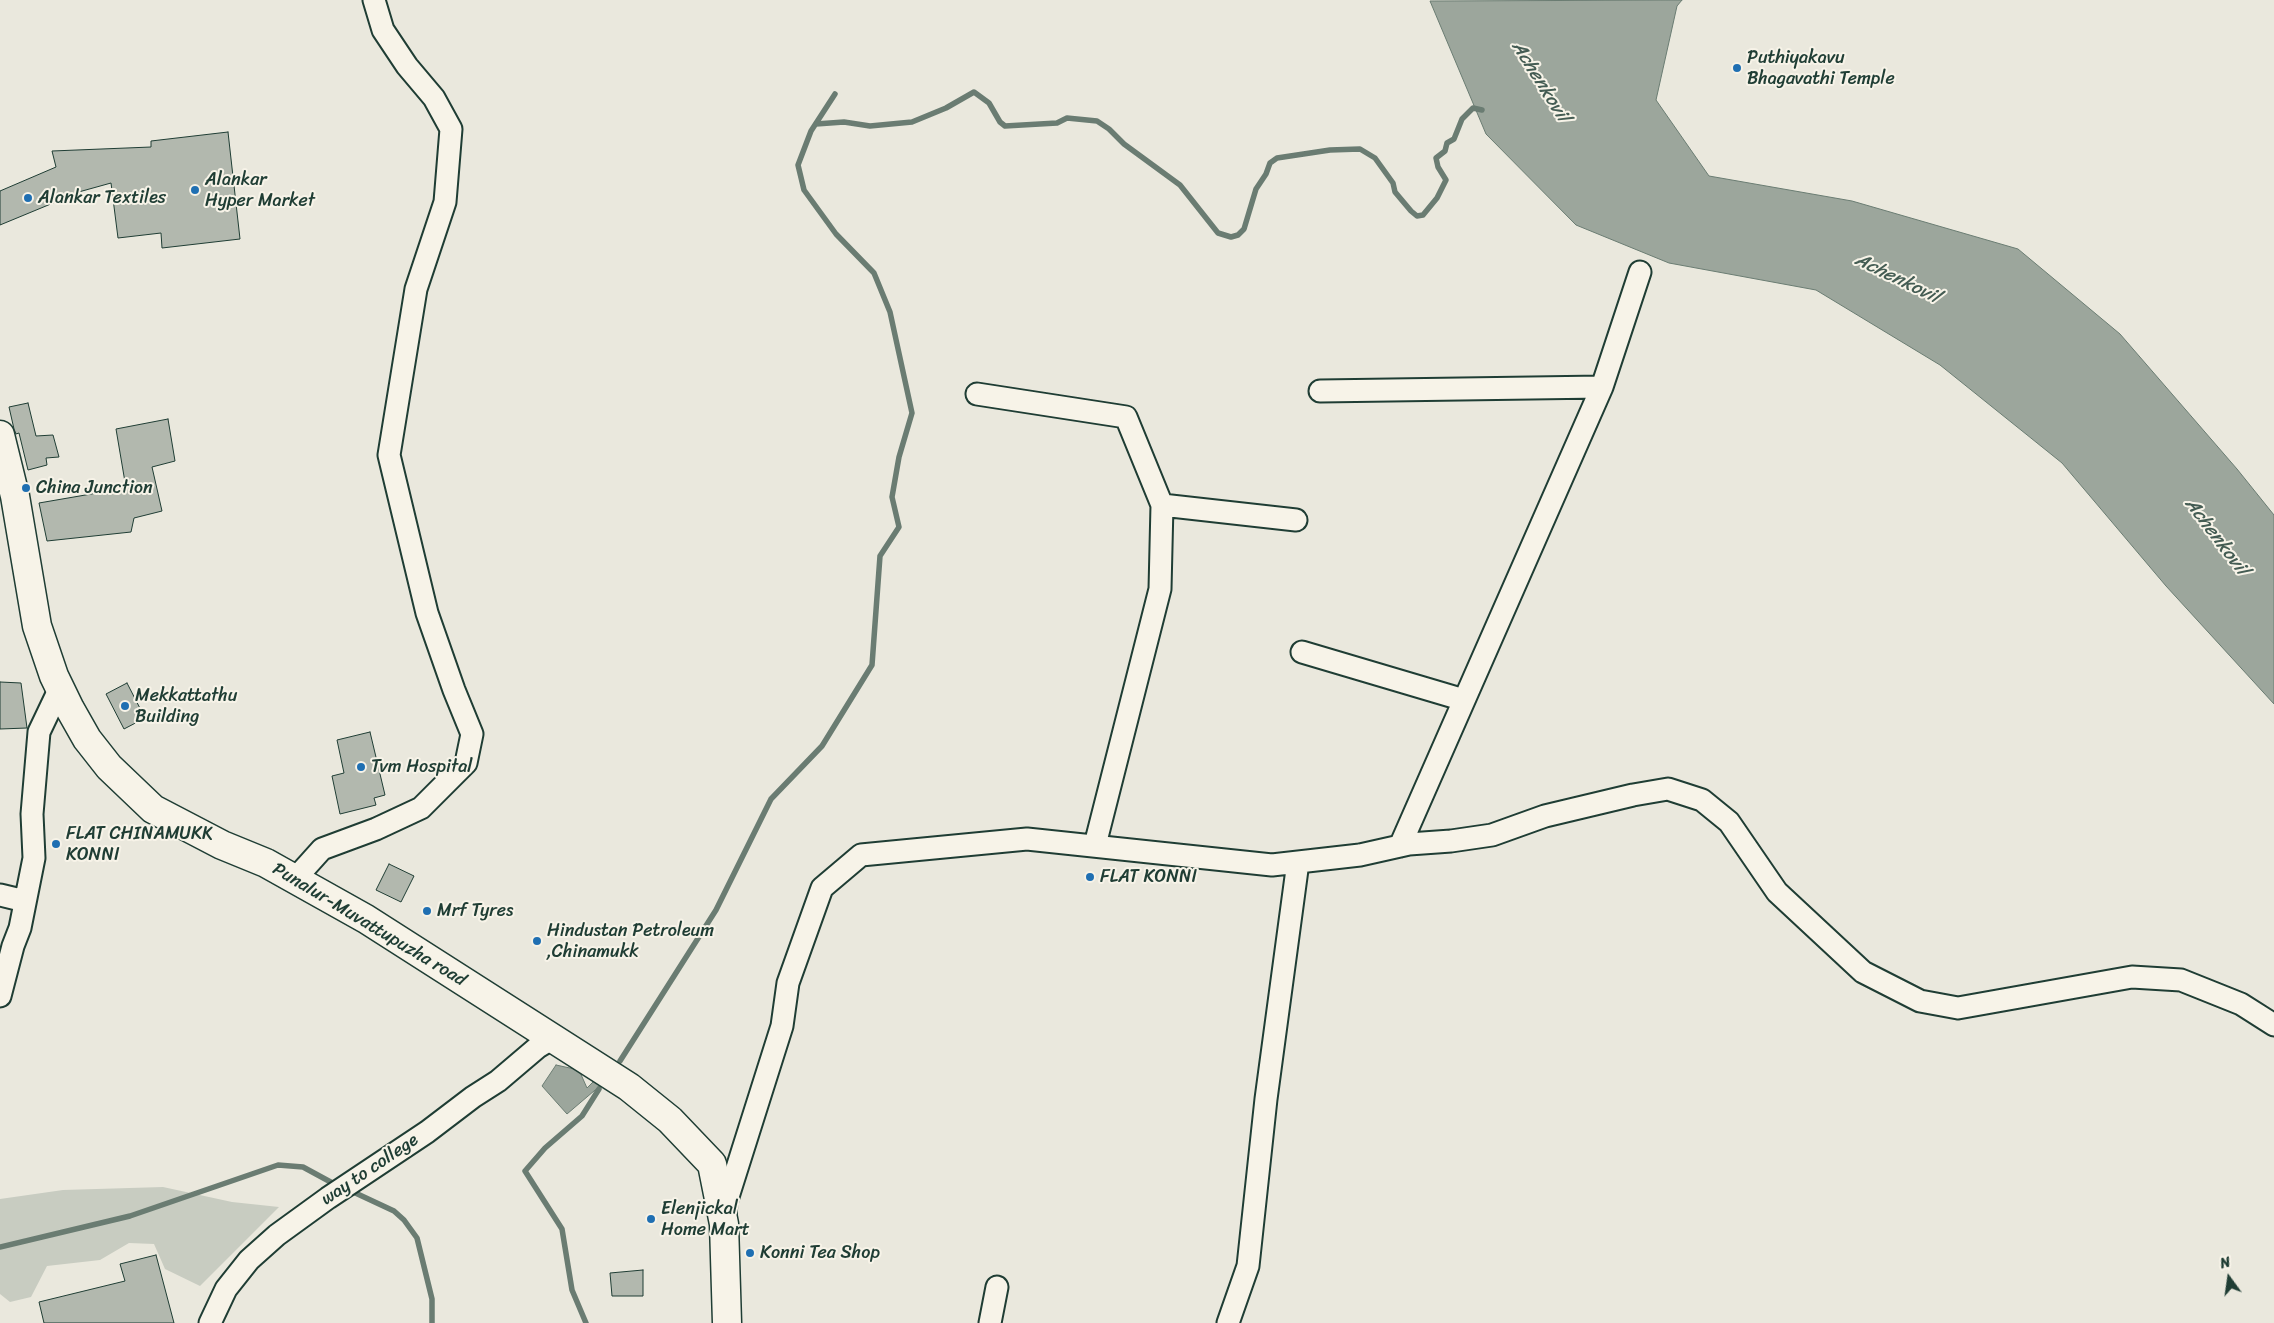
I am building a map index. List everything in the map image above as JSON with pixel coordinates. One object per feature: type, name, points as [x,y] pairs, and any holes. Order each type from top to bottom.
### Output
[{"type":"main road","name":"Punalur-Muvattupuzha road","points":[[0,435],[15,496],[37,626],[60,688],[87,739],[109,767],[153,809],[222,846],[266,863],[366,919],[629,1087],[670,1120],[712,1164],[724,1224],[727,1323]]},
{"type":"street","points":[[295,879],[322,849],[376,829],[421,808],[466,763],[472,734],[454,690],[427,613],[390,455],[416,289],[445,202],[451,128],[434,98],[406,66],[383,30],[374,0]]},
{"type":"street","points":[[1400,846],[1602,387],[1640,272]]},
{"type":"street","points":[[1320,391],[1602,387]]},
{"type":"street","points":[[977,394],[1126,417],[1162,505],[1160,589],[1095,846]]},
{"type":"street","points":[[1162,505],[1296,520]]},
{"type":"street","points":[[1302,652],[1464,700]]},
{"type":"street","points":[[0,996],[13,946],[20,928],[34,858],[32,814],[39,732],[60,688]]},
{"type":"street","points":[[724,1224],[726,1204],[782,1026],[788,983],[822,888],[861,855],[1027,839],[1272,864],[1298,862],[1360,855],[1400,846],[1492,835],[1545,816],[1632,795],[1668,789],[1702,800],[1729,822],[1777,892],[1863,972],[1920,1001],[1958,1008],[2132,977],[2181,980],[2242,1004],[2274,1025]]},
{"type":"street","points":[[1228,1323],[1248,1266],[1266,1099],[1298,862]]},
{"type":"street","points":[[0,895],[25,901]]},
{"type":"street","name":"way to college","points":[[210,1323],[226,1290],[249,1260],[277,1235],[328,1198],[427,1132],[473,1097],[498,1081],[538,1047],[553,1038]]},
{"type":"street","points":[[990,1323],[997,1287]]},
{"type":"shaded area","points":[[163,1187],[232,1202],[279,1207],[200,1286],[165,1269],[154,1244],[129,1243],[100,1260],[47,1266],[31,1297],[10,1302],[0,1294],[0,1199],[63,1190]]},
{"type":"water","name":"Achenkovil","points":[[1682,0],[1677,6],[1656,100],[1709,176],[1852,201],[2018,249],[2120,334],[2237,469],[2274,515],[2274,704],[2166,586],[2062,463],[1940,365],[1816,290],[1669,263],[1576,225],[1486,134],[1430,1]]},
{"type":"water","points":[[556,1065],[579,1070],[587,1088],[597,1078],[601,1085],[567,1114],[542,1086]]},
{"type":"building","points":[[228,132],[240,239],[162,248],[161,233],[118,238],[111,183],[57,198],[58,201],[0,225],[0,191],[56,167],[52,151],[151,147],[151,141]]},
{"type":"building","points":[[28,403],[36,436],[53,435],[59,457],[46,458],[47,465],[28,470],[19,433],[16,434],[14,429],[9,407]]},
{"type":"building","points":[[168,419],[175,461],[152,467],[162,511],[134,518],[131,532],[47,541],[39,503],[126,488],[116,429]]},
{"type":"building","points":[[0,682],[21,683],[27,728],[0,729]]},
{"type":"building","name":"Mekkattathu Building","points":[[127,683],[145,718],[124,729],[106,694]]},
{"type":"building","name":"Tvm Hospital","points":[[370,732],[385,795],[374,798],[376,805],[340,814],[332,776],[344,773],[337,740]]},
{"type":"building","points":[[389,864],[414,876],[401,902],[376,890]]},
{"type":"building","points":[[156,1255],[174,1323],[44,1323],[39,1302],[125,1281],[120,1264]]},
{"type":"building","points":[[643,1270],[643,1296],[612,1296],[610,1273]]},
{"type":"waterway","points":[[816,124],[844,122],[870,126],[912,122],[946,108],[974,92],[989,103],[1000,122],[1005,126],[1057,123],[1067,118],[1097,121],[1109,129],[1124,144],[1180,185],[1218,233],[1231,237],[1238,235],[1244,229],[1256,189],[1266,174],[1270,163],[1277,158],[1330,150],[1360,149],[1375,158],[1393,183],[1395,192],[1417,216],[1423,215],[1437,198],[1446,180],[1438,167],[1436,158],[1445,151],[1447,143],[1454,139],[1462,119],[1473,108],[1482,110]]},
{"type":"waterway","points":[[620,1061],[716,910],[771,799],[822,746],[872,665],[880,556],[899,527],[892,497],[899,457],[912,413],[890,312],[874,273],[836,234],[804,190],[798,165],[811,131],[835,94]]},
{"type":"waterway","points":[[586,1323],[572,1290],[562,1229],[525,1171],[545,1148],[582,1116],[599,1089]]},
{"type":"waterway","points":[[0,1247],[130,1216],[278,1165],[303,1167],[338,1186]]},
{"type":"waterway","points":[[349,1190],[394,1211],[404,1220],[417,1238],[432,1299],[432,1323]]},
{"type":"place","name":"Puthiyakavu Bhagavathi Temple","points":[[1737,68]]},
{"type":"place","name":"Alankar Hyper Market","points":[[195,190]]},
{"type":"place","name":"Alankar Textiles","points":[[28,198]]},
{"type":"place","name":"China Junction","points":[[26,488]]},
{"type":"place","name":"Mekkattathu Building","points":[[125,706]]},
{"type":"place","name":"Tvm Hospital","points":[[361,767]]},
{"type":"place","name":"FLAT CHINAMUKK KONNI","points":[[56,844]]},
{"type":"place","name":"FLAT KONNI","points":[[1090,877]]},
{"type":"place","name":"Mrf Tyres","points":[[427,911]]},
{"type":"place","name":"Hindustan Petroleum ,Chinamukk","points":[[537,941]]},
{"type":"place","name":"Elenjickal Home Mart","points":[[651,1219]]},
{"type":"place","name":"Konni Tea Shop","points":[[750,1253]]}]
